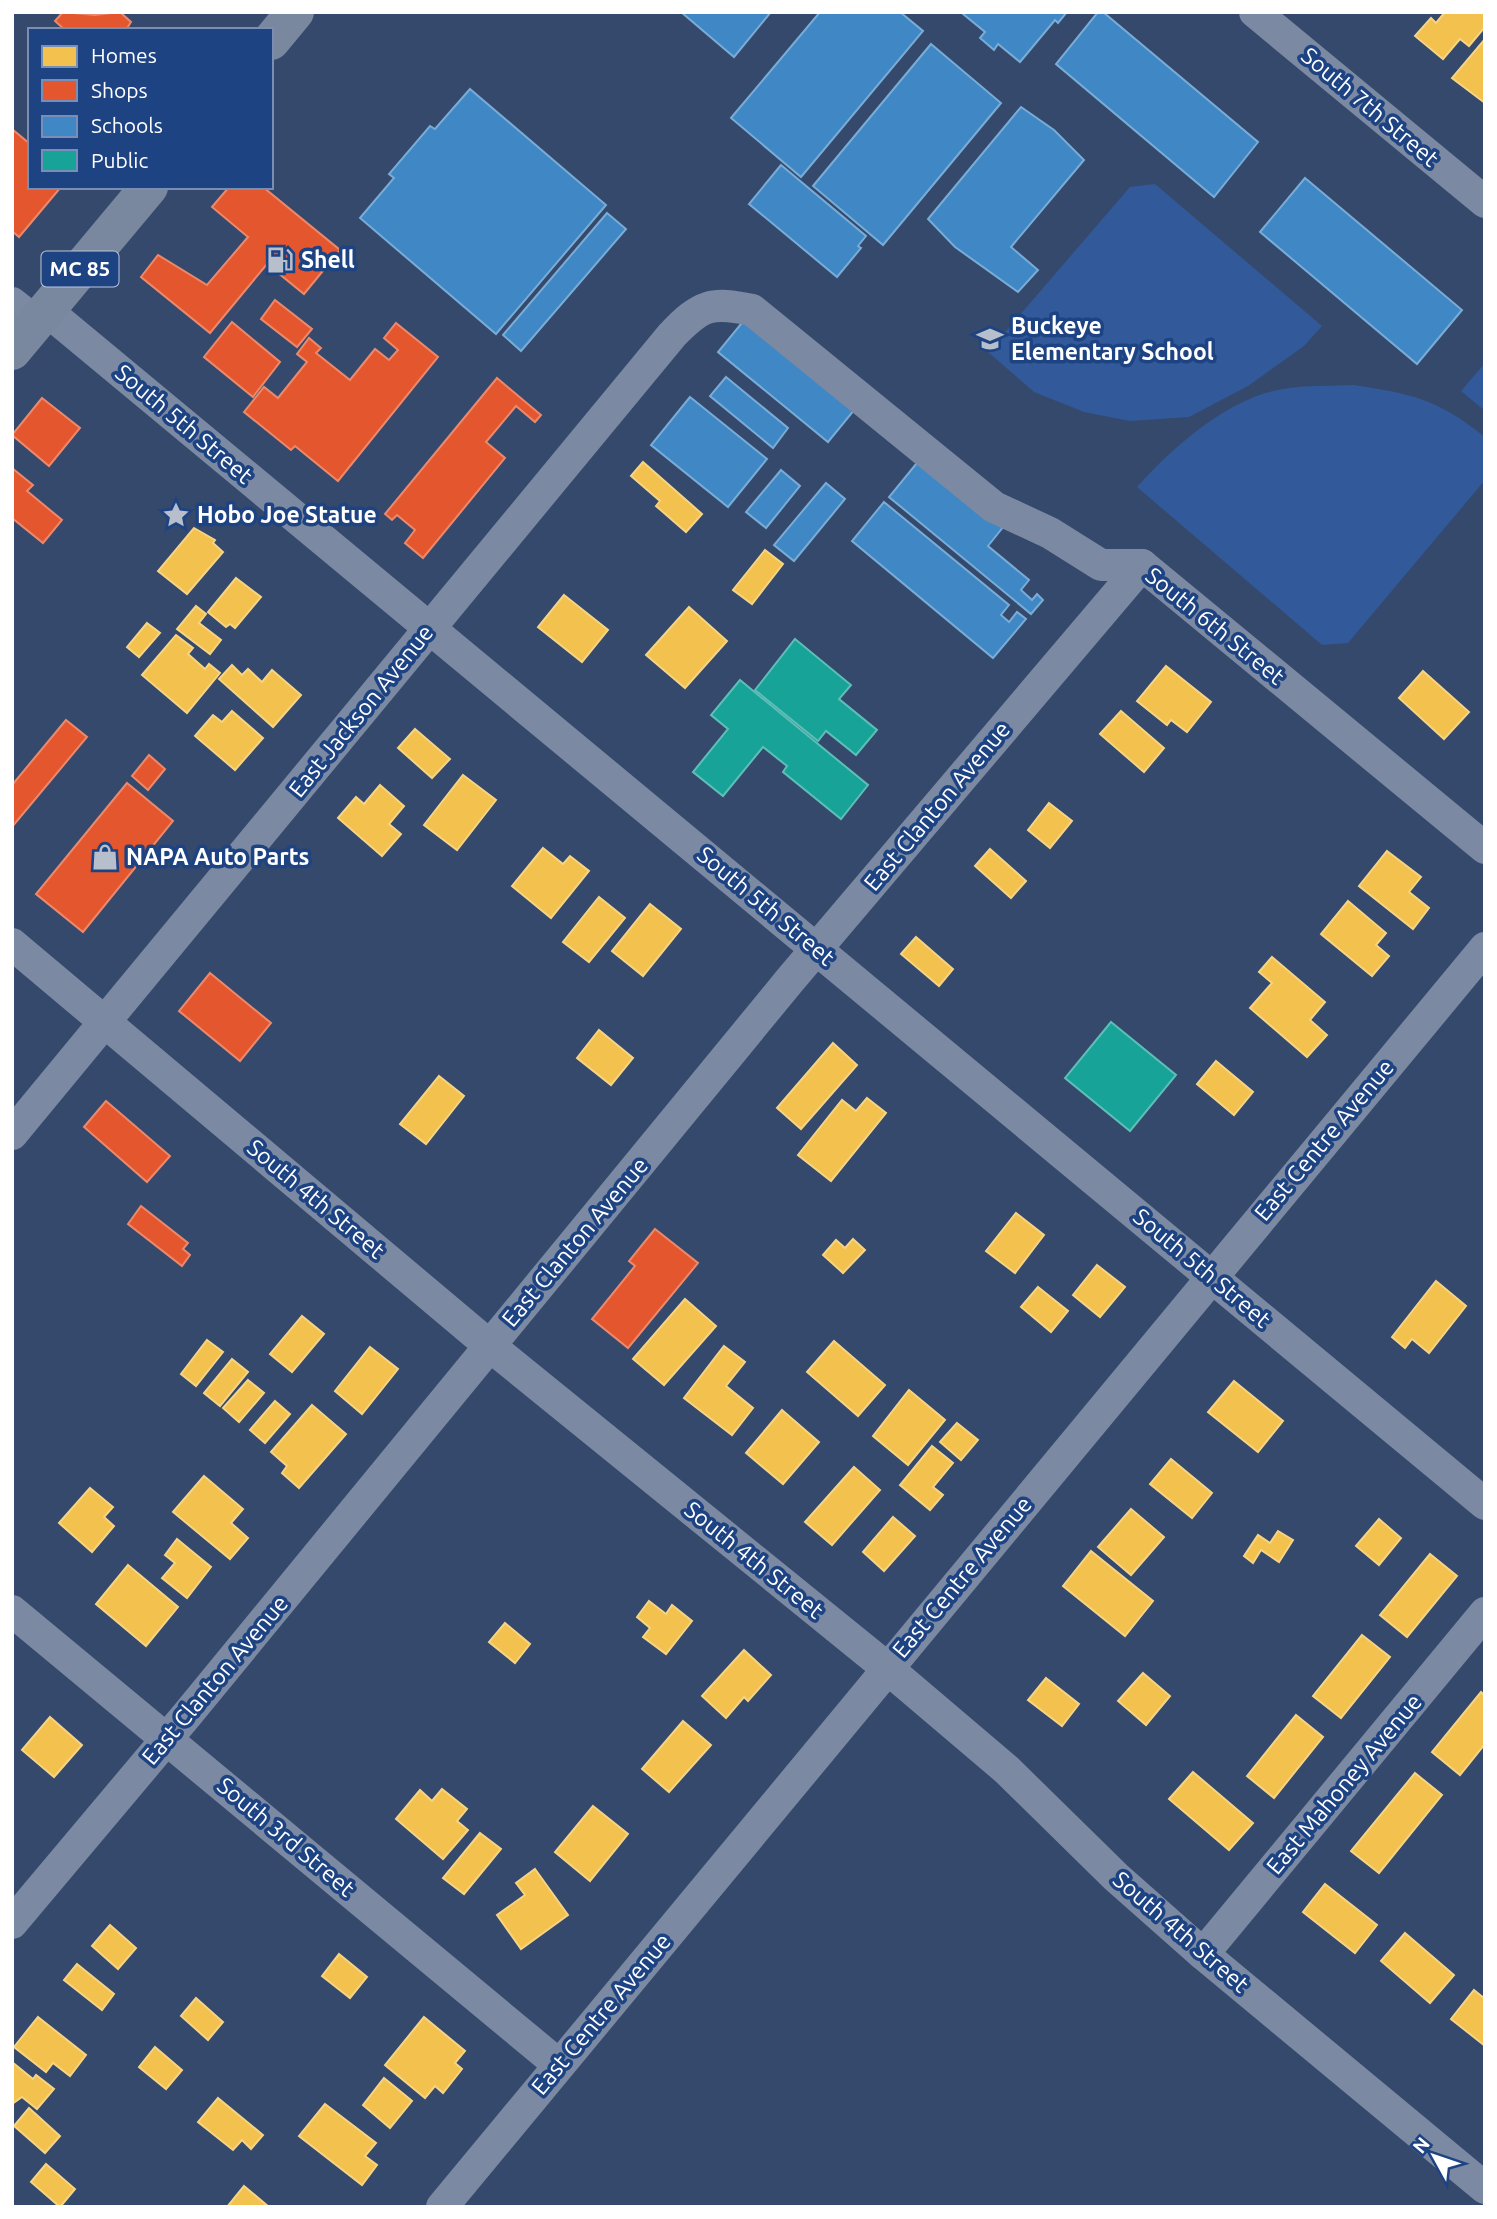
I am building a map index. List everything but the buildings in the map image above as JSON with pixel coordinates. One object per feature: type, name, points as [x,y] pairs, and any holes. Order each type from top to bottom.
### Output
[{"type":"main road","points":[[273,39],[295,12]]},
{"type":"main road","name":"MC 85","points":[[12,351],[32,312],[147,189]]},
{"type":"street","name":"South 7th Street","points":[[1255,12],[1485,202]]},
{"type":"street","name":"East Jackson Avenue","points":[[12,1134],[672,335],[693,314],[722,303]]},
{"type":"street","name":"South 6th Street","points":[[722,303],[752,310],[995,507],[1051,533],[1101,565],[1142,565],[1485,848]]},
{"type":"street","name":"South 5th Street","points":[[32,312],[429,628],[1485,1504]]},
{"type":"street","name":"East Clanton Avenue","points":[[12,1923],[167,1739],[817,948],[1142,565]]},
{"type":"street","name":"South 4th Street","points":[[12,944],[490,1346],[887,1668],[1007,1770],[1116,1877],[1203,1954],[1485,2188]]},
{"type":"street","name":"East Centre Avenue","points":[[442,2207],[1211,1275],[1485,948]]},
{"type":"street","name":"South 3rd Street","points":[[12,1611],[559,2065]]},
{"type":"street","name":"East Mahoney Avenue","points":[[1203,1954],[1485,1613]]},
{"type":"shaded area","points":[[1155,184],[1322,326],[1304,346],[1248,386],[1189,417],[1130,421],[1084,412],[1034,392],[988,352],[1130,187]]},
{"type":"shaded area","points":[[1485,363],[1485,411],[1461,391]]},
{"type":"shaded area","points":[[1354,385],[1424,400],[1468,424],[1485,437],[1485,480],[1348,643],[1322,645],[1137,487],[1167,456],[1203,426],[1242,402],[1283,389]]},
{"type":"place","name":"Shell","points":[[280,260]]},
{"type":"place","name":"Buckeye Elementary School","points":[[990,339]]},
{"type":"place","name":"Hobo Joe Statue","points":[[176,515]]},
{"type":"place","name":"NAPA Auto Parts","points":[[105,857]]}]
